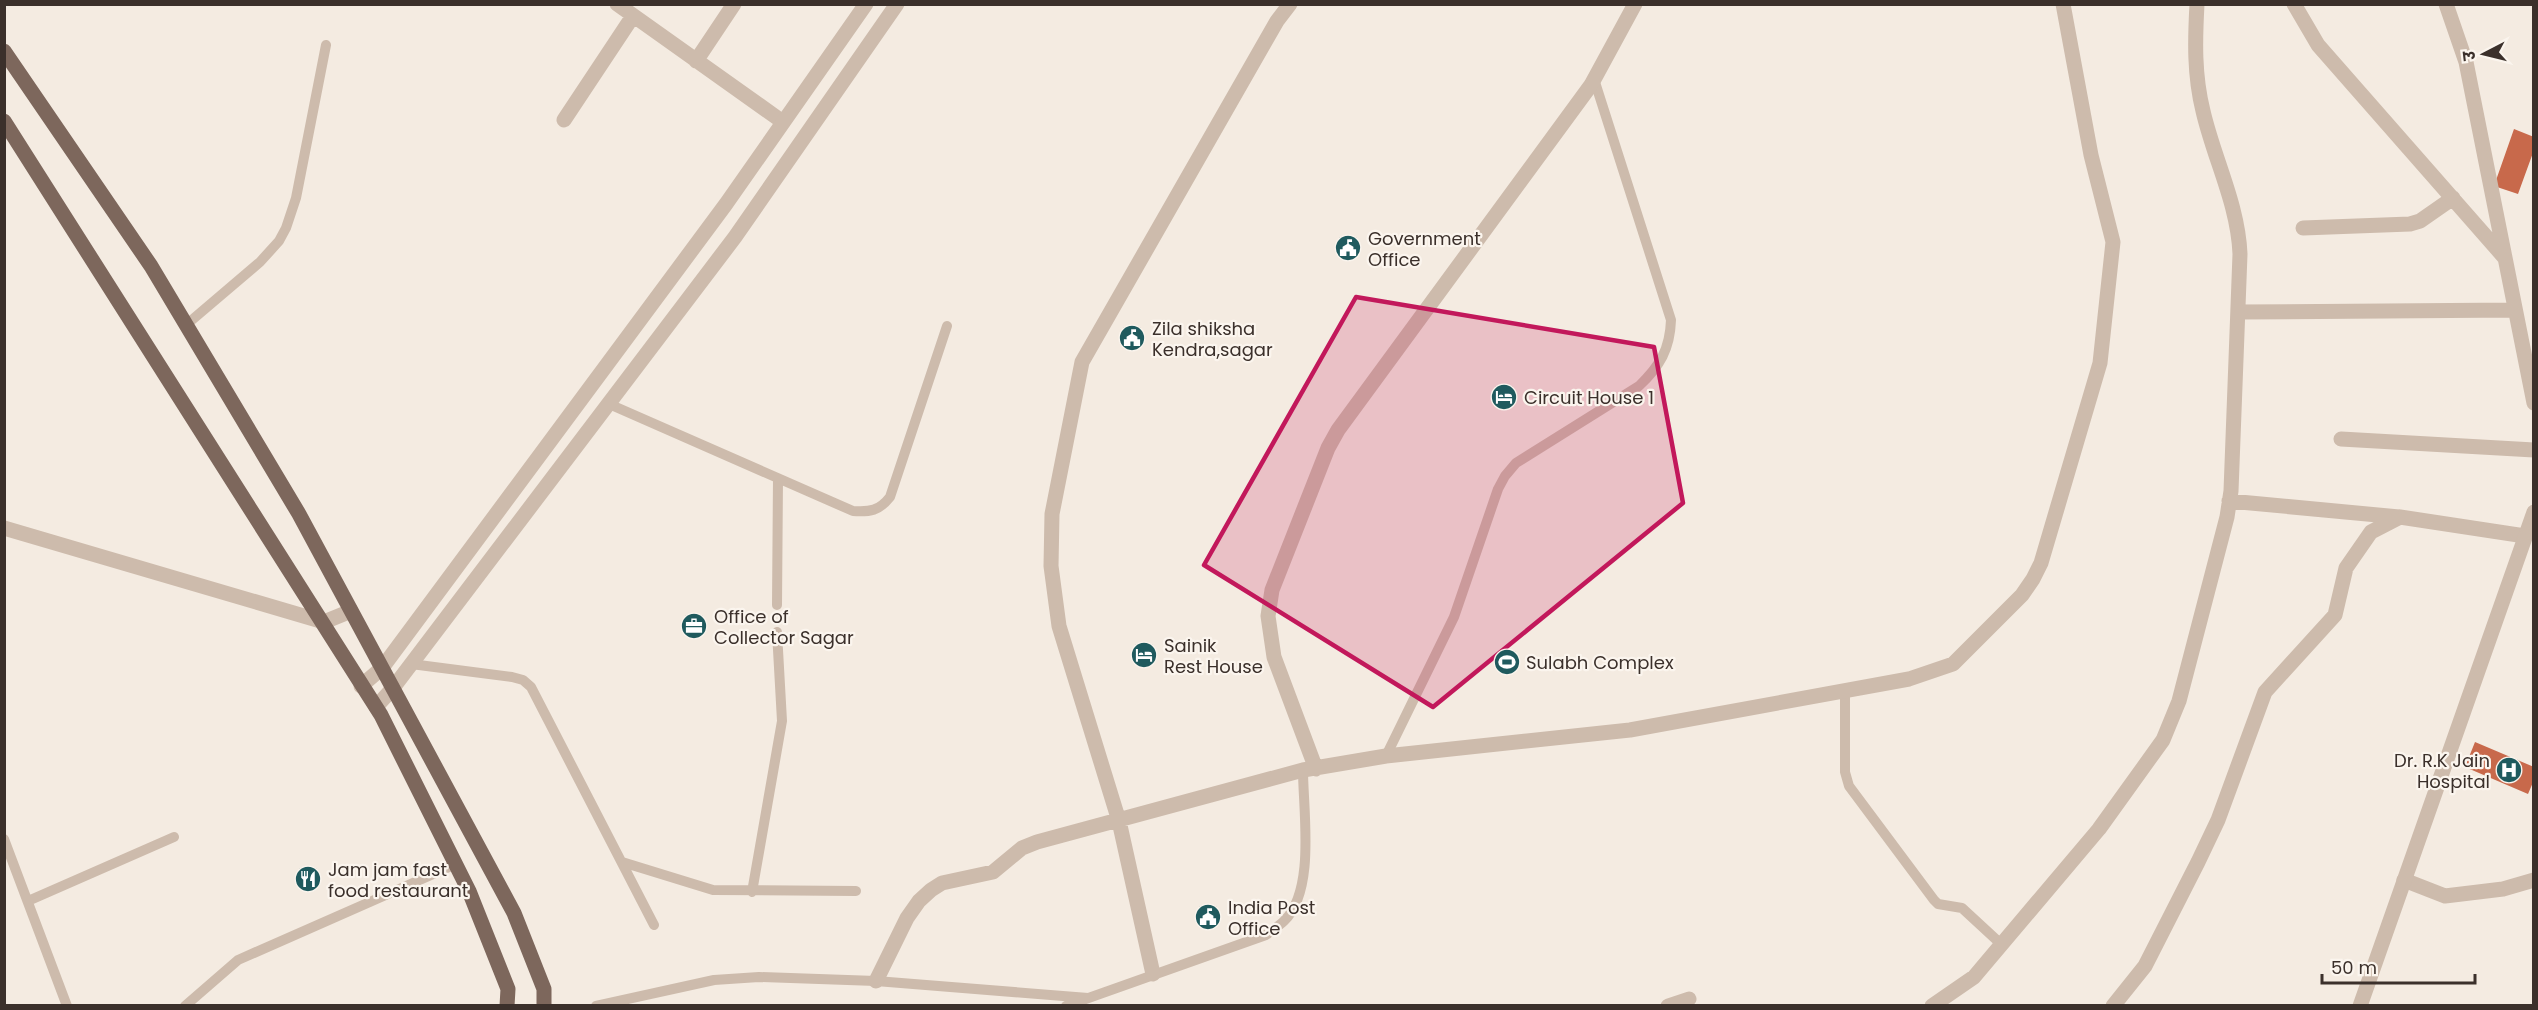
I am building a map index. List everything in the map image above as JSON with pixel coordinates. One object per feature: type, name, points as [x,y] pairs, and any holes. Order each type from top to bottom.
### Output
[{"type":"main road","points":[[4,51],[151,266],[299,514],[514,913],[544,989],[544,1005]]},
{"type":"main road","points":[[4,121],[376,707],[470,891],[508,989],[507,1005]]},
{"type":"street","points":[[617,4],[783,122]]},
{"type":"street","points":[[696,61],[734,4]]},
{"type":"street","points":[[361,686],[382,668],[726,204],[867,4]]},
{"type":"street","points":[[376,707],[393,688],[735,237],[897,4]]},
{"type":"street","points":[[1153,974],[1119,821],[1059,626],[1051,566],[1052,514],[1082,362],[1277,21],[1290,4]]},
{"type":"street","points":[[1309,770],[1274,657],[1268,616],[1272,590],[1328,448],[1345,420],[1594,79],[1635,4]]},
{"type":"street","points":[[876,981],[907,918],[919,901],[942,883],[993,872],[1022,848],[1037,842],[1309,770],[1386,756],[1630,730],[1909,679],[1953,664],[2022,595],[2041,563],[2100,363],[2113,253],[2112,231],[2091,155],[2063,4]]},
{"type":"street","points":[[1932,1005],[1974,977],[2099,829],[2163,740],[2179,701],[2229,501],[2238,312],[2239,235],[2203,111],[2198,85],[2195,55],[2197,4]]},
{"type":"street","points":[[2294,4],[2318,45],[2504,257]]},
{"type":"street","points":[[2446,4],[2466,62],[2534,403]]},
{"type":"street","points":[[564,120],[633,16]]},
{"type":"street","points":[[2302,228],[2410,224],[2420,221],[2452,198]]},
{"type":"street","points":[[2238,312],[2515,310]]},
{"type":"street","points":[[2341,439],[2534,450]]},
{"type":"street","points":[[2229,501],[2400,517],[2525,536]]},
{"type":"street","points":[[2113,1005],[2145,966],[2198,862],[2218,820],[2265,692],[2336,615],[2346,568],[2371,532],[2400,517]]},
{"type":"street","points":[[2360,1005],[2532,518]]},
{"type":"street","points":[[4,528],[324,622],[351,611]]},
{"type":"street","points":[[2404,880],[2445,896],[2503,889],[2534,880]]},
{"type":"street","points":[[1668,1005],[1689,999]]},
{"type":"lane","points":[[186,325],[260,262],[279,241],[286,228],[296,198],[326,45]]},
{"type":"lane","points":[[1386,756],[1454,617],[1498,489],[1505,476],[1516,463],[1639,386],[1655,371],[1665,354],[1670,338],[1671,320],[1594,79]]},
{"type":"lane","points":[[609,404],[853,511],[868,512],[881,508],[890,497],[947,326]]},
{"type":"lane","points":[[777,605],[778,478]]},
{"type":"lane","points":[[752,892],[782,722],[777,632]]},
{"type":"lane","points":[[411,664],[523,680],[531,687],[654,926]]},
{"type":"lane","points":[[1845,691],[1845,772],[1854,795],[1934,900],[1938,904],[1962,908],[2001,944]]},
{"type":"lane","points":[[1066,1005],[1266,935],[1286,920],[1298,899],[1305,873],[1309,770]]},
{"type":"lane","points":[[28,901],[174,837]]},
{"type":"lane","points":[[4,838],[67,1005]]},
{"type":"lane","points":[[622,862],[701,888],[726,892],[856,891]]},
{"type":"lane","points":[[185,1005],[238,960],[456,864]]},
{"type":"lane","points":[[596,1005],[714,981],[759,977],[876,981],[1089,998]]},
{"type":"highlighted area","points":[[1356,297],[1654,347],[1683,503],[1433,707],[1204,565]]},
{"type":"building","points":[[2514,129],[2534,137],[2534,150],[2518,194],[2494,186]]},
{"type":"building","points":[[2475,742],[2534,767],[2534,780],[2528,794],[2465,767]]},
{"type":"place","name":"Government Office","points":[[1348,248]]},
{"type":"place","name":"Zila shiksha Kendra,sagar","points":[[1132,338]]},
{"type":"place","name":"Circuit House 1","points":[[1504,397]]},
{"type":"place","name":"Office of Collector Sagar","points":[[694,626]]},
{"type":"place","name":"Sainik Rest House","points":[[1144,655]]},
{"type":"place","name":"Sulabh Complex","points":[[1507,662]]},
{"type":"place","name":"Dr. R.K Jain Hospital","points":[[2509,770]]},
{"type":"place","name":"Jam jam fast food restaurant","points":[[308,879]]},
{"type":"place","name":"India Post Office","points":[[1208,917]]}]
